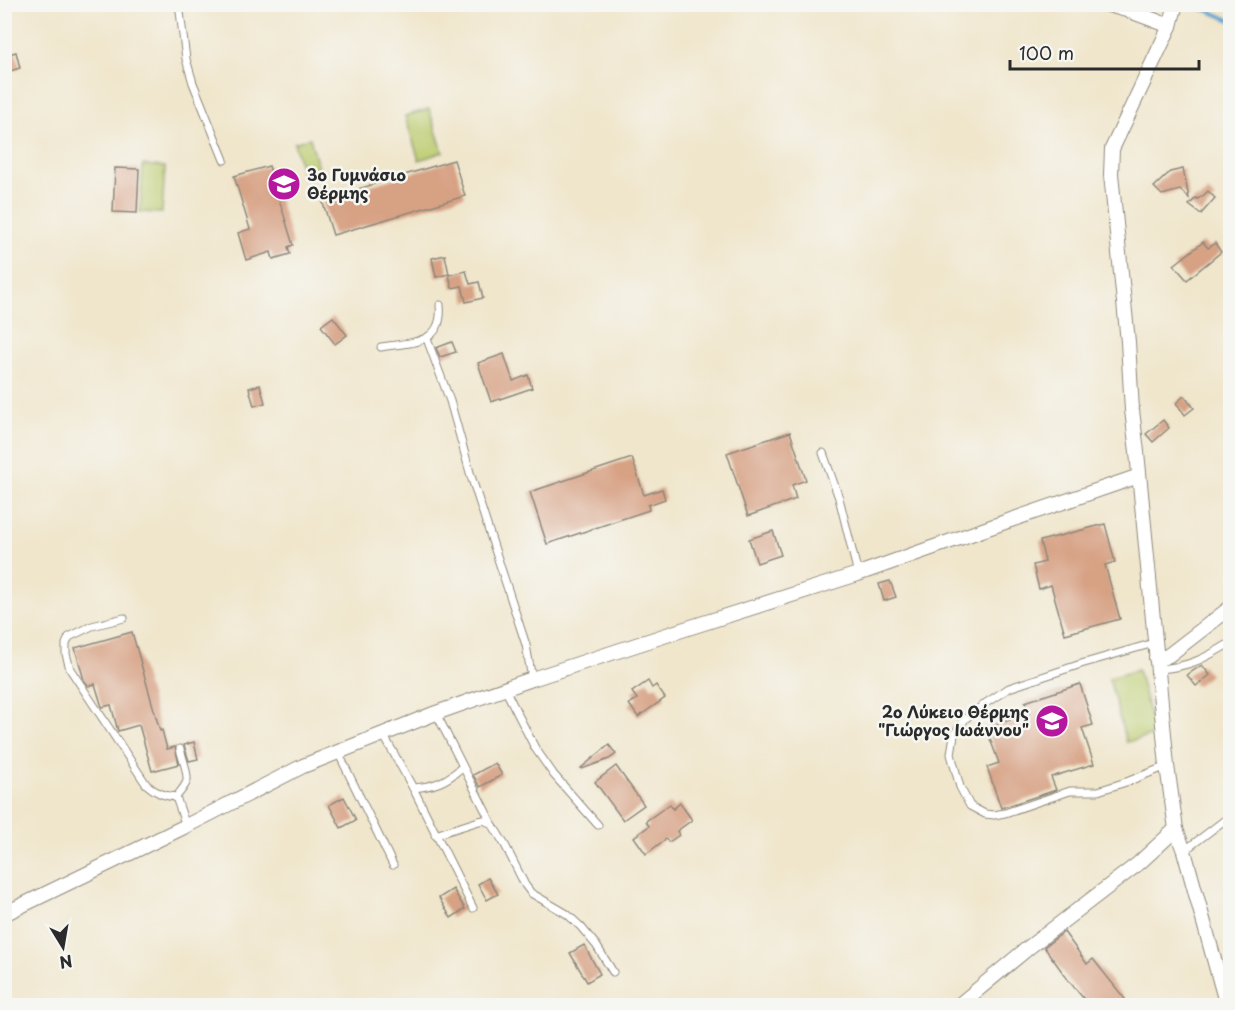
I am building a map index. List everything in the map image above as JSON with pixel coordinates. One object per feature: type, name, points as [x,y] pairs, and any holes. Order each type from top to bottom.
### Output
[{"type":"street","points":[[1105,4],[1170,26]]},
{"type":"street","points":[[1176,6],[1170,26],[1112,149],[1111,174],[1167,766],[1176,829],[1227,1005]]},
{"type":"street","points":[[4,914],[275,780],[436,713],[532,679],[858,574],[1139,476]]},
{"type":"street","points":[[1157,664],[1230,608]]},
{"type":"street","points":[[958,1005],[1138,863],[1176,829]]},
{"type":"lane","points":[[179,4],[186,59],[193,83],[224,160]]},
{"type":"lane","points":[[381,347],[427,339],[441,322],[440,305]]},
{"type":"lane","points":[[427,339],[450,401],[471,476],[526,645],[532,679]]},
{"type":"lane","points":[[823,453],[839,498],[858,574]]},
{"type":"lane","points":[[124,618],[92,626],[69,637],[66,654],[70,669],[146,784],[164,796],[176,797]]},
{"type":"lane","points":[[1154,643],[1009,688],[964,719],[954,735],[951,754],[960,787],[970,806],[985,814],[994,815],[1070,791],[1098,791],[1167,766]]},
{"type":"lane","points":[[1157,664],[1172,668],[1198,662],[1230,643]]},
{"type":"lane","points":[[505,689],[535,748],[554,775],[597,825]]},
{"type":"lane","points":[[436,713],[525,885],[531,893],[567,914],[581,927],[613,972]]},
{"type":"lane","points":[[383,734],[413,788],[473,908]]},
{"type":"lane","points":[[176,797],[187,780],[180,749]]},
{"type":"lane","points":[[338,752],[393,865]]},
{"type":"lane","points":[[413,788],[436,785],[448,779],[462,767]]},
{"type":"lane","points":[[176,797],[186,826]]},
{"type":"lane","points":[[1184,851],[1230,816]]},
{"type":"lane","points":[[435,835],[484,820],[492,824]]},
{"type":"green space","points":[[429,109],[443,152],[419,160],[405,116]]},
{"type":"green space","points":[[310,138],[320,173],[304,178],[294,143]]},
{"type":"green space","points":[[143,165],[165,167],[162,213],[140,212]]},
{"type":"green space","points":[[1138,670],[1155,735],[1126,742],[1109,678]]},
{"type":"building","points":[[16,52],[20,68],[10,71],[5,55]]},
{"type":"building","points":[[454,160],[465,196],[333,235],[322,200]]},
{"type":"building","points":[[269,166],[293,245],[288,247],[290,254],[273,259],[271,252],[246,260],[238,233],[250,229],[234,176]]},
{"type":"building","points":[[115,168],[139,169],[137,213],[113,212]]},
{"type":"building","points":[[1183,169],[1189,198],[1180,190],[1162,195],[1154,187],[1170,172]]},
{"type":"building","points":[[1208,191],[1215,198],[1201,214],[1189,205]]},
{"type":"building","points":[[1203,242],[1208,248],[1215,243],[1221,252],[1187,280],[1174,265]]},
{"type":"building","points":[[445,255],[449,274],[436,277],[432,258]]},
{"type":"building","points":[[466,271],[470,284],[479,282],[483,298],[466,302],[462,286],[452,288],[449,275]]},
{"type":"building","points":[[333,317],[347,335],[335,344],[321,326]]},
{"type":"building","points":[[452,342],[456,352],[440,357],[436,348]]},
{"type":"building","points":[[504,354],[513,381],[528,375],[532,388],[491,402],[478,363]]},
{"type":"building","points":[[260,385],[265,403],[254,406],[249,388]]},
{"type":"building","points":[[1184,396],[1194,408],[1185,415],[1176,403]]},
{"type":"building","points":[[1163,420],[1169,428],[1153,442],[1146,434]]},
{"type":"building","points":[[790,432],[806,480],[792,485],[796,499],[748,516],[727,453]]},
{"type":"building","points":[[632,458],[644,495],[662,489],[665,499],[648,505],[649,510],[547,544],[530,492]]},
{"type":"building","points":[[1105,524],[1115,562],[1105,565],[1120,619],[1065,634],[1051,585],[1039,589],[1033,565],[1045,562],[1040,541]]},
{"type":"building","points":[[773,531],[781,555],[757,563],[749,539]]},
{"type":"building","points":[[890,581],[896,597],[884,601],[879,584]]},
{"type":"building","points":[[132,632],[160,731],[162,730],[167,749],[175,747],[179,764],[152,771],[139,725],[118,731],[111,705],[102,707],[95,684],[88,686],[84,680],[75,648]]},
{"type":"building","points":[[1202,665],[1210,675],[1196,686],[1187,675]]},
{"type":"building","points":[[648,681],[652,688],[656,685],[665,698],[638,717],[629,704],[637,699],[632,692]]},
{"type":"building","points":[[1080,684],[1093,725],[1082,728],[1094,764],[1051,777],[1056,790],[1001,808],[987,767],[999,763],[986,728],[1029,713],[1025,702]]},
{"type":"building","points":[[194,742],[198,759],[189,761],[184,745]]},
{"type":"building","points":[[609,745],[616,754],[609,759],[581,768]]},
{"type":"building","points":[[495,763],[502,775],[480,787],[473,775]]},
{"type":"building","points":[[616,766],[644,805],[623,820],[595,782]]},
{"type":"building","points":[[344,797],[356,820],[341,828],[329,805]]},
{"type":"building","points":[[680,803],[692,820],[677,831],[679,835],[669,842],[666,839],[646,854],[634,837],[649,826],[646,821],[670,804],[673,809]]},
{"type":"building","points":[[488,878],[498,894],[487,900],[478,884]]},
{"type":"building","points":[[453,889],[465,909],[451,918],[439,898]]},
{"type":"building","points":[[1064,932],[1087,964],[1093,959],[1125,999],[1117,1005],[1089,1005],[1044,947]]},
{"type":"building","points":[[584,945],[600,974],[587,982],[570,953]]},
{"type":"waterway","points":[[1190,4],[1230,20]]},
{"type":"place","name":"3ο Γυμνάσιο Θέρμης","points":[[284,184]]},
{"type":"place","name":"2ο Λύκειο Θέρμης \"Γιώργος Ιωάννου\"","points":[[1052,721]]}]
